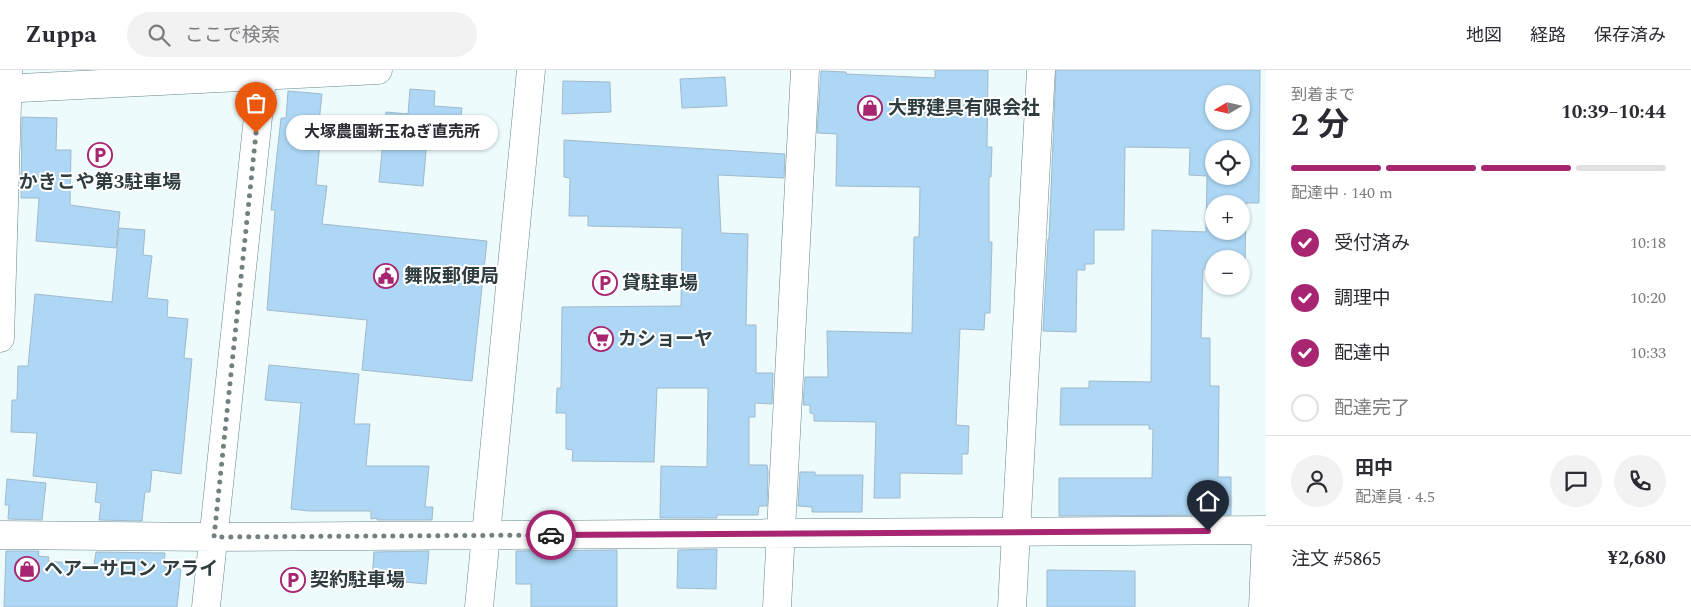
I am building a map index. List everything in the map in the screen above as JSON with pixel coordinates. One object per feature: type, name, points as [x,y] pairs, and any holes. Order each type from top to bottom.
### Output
[{"type":"street","points":[[0,338],[5,82],[378,70]]},
{"type":"street","points":[[480,607],[531,70]]},
{"type":"street","points":[[777,607],[805,70]]},
{"type":"street","points":[[1012,607],[1041,70]]},
{"type":"street","points":[[206,607],[263,73]]},
{"type":"street","points":[[0,535],[214,537],[486,536],[1266,530]]},
{"type":"street","points":[[1263,607],[1266,535]]},
{"type":"building","points":[[935,70],[988,70],[987,147],[992,147],[991,177],[989,177],[989,242],[992,242],[990,313],[985,313],[984,330],[960,329],[956,425],[969,426],[968,454],[962,454],[962,474],[900,473],[900,498],[874,498],[876,422],[814,421],[814,414],[810,413],[810,405],[803,405],[805,377],[828,377],[827,331],[912,333],[914,237],[919,237],[920,187],[836,186],[837,134],[817,133],[821,71],[935,78]]},
{"type":"building","points":[[1056,70],[1260,70],[1259,203],[1250,203],[1250,195],[1207,195],[1207,185],[1250,185],[1250,140],[1205,140],[1205,176],[1189,175],[1190,148],[1125,147],[1124,230],[1094,230],[1094,264],[1085,264],[1085,270],[1077,270],[1076,332],[1043,331]]},
{"type":"building","points":[[725,77],[727,106],[682,108],[680,79]]},
{"type":"building","points":[[563,81],[610,82],[611,112],[562,114]]},
{"type":"building","points":[[410,89],[435,91],[434,106],[462,108],[458,142],[427,139],[423,186],[379,182],[386,112],[408,114]]},
{"type":"building","points":[[288,91],[322,94],[319,122],[322,122],[316,185],[327,186],[322,224],[487,241],[472,381],[362,370],[367,320],[267,310],[275,210],[271,210],[281,118],[286,118]]},
{"type":"building","points":[[22,117],[57,118],[56,150],[71,150],[70,205],[120,212],[116,248],[36,241],[39,198],[21,198]]},
{"type":"building","points":[[564,140],[785,154],[784,178],[718,175],[721,233],[748,234],[746,325],[756,325],[756,373],[773,373],[772,404],[755,403],[755,417],[749,417],[749,465],[767,465],[768,472],[767,506],[759,506],[758,515],[717,515],[717,518],[660,518],[661,466],[707,467],[708,388],[657,388],[654,462],[572,461],[573,450],[566,449],[566,413],[556,413],[557,388],[561,388],[562,307],[681,306],[682,228],[588,226],[588,216],[569,216],[570,178],[564,177]]},
{"type":"building","points":[[119,228],[145,230],[143,255],[152,256],[147,298],[168,300],[167,317],[188,319],[184,358],[192,359],[181,474],[152,470],[150,492],[145,492],[142,521],[99,520],[101,503],[95,502],[97,483],[33,476],[37,433],[11,432],[12,400],[17,400],[18,366],[28,366],[35,294],[112,302]]},
{"type":"building","points":[[1152,230],[1205,232],[1205,240],[1245,240],[1245,250],[1205,250],[1205,269],[1203,269],[1201,338],[1210,338],[1210,386],[1219,386],[1218,477],[1231,477],[1231,515],[1059,516],[1059,478],[1152,478],[1153,429],[1149,429],[1149,425],[1060,425],[1061,388],[1089,388],[1089,381],[1151,382]]},
{"type":"building","points":[[269,365],[359,374],[354,424],[370,424],[366,466],[429,466],[425,507],[433,507],[432,520],[377,520],[377,518],[371,519],[371,511],[309,511],[291,509],[301,403],[265,400]]},
{"type":"building","points":[[800,472],[815,472],[815,475],[863,475],[862,512],[812,512],[812,507],[798,506]]},
{"type":"building","points":[[7,479],[46,483],[42,520],[8,519],[9,505],[5,505]]},
{"type":"building","points":[[717,549],[716,589],[677,588],[678,550]]},
{"type":"building","points":[[617,550],[617,607],[531,607],[531,584],[516,584],[516,551]]},
{"type":"building","points":[[6,551],[39,551],[38,556],[49,557],[48,561],[94,565],[96,552],[165,553],[164,567],[181,569],[177,607],[4,607]]},
{"type":"building","points":[[429,551],[426,584],[372,579],[374,552]]},
{"type":"building","points":[[1047,570],[1135,571],[1135,607],[1047,607]]},
{"type":"way so far","points":[[256,133],[214,537],[551,535]]},
{"type":"place","name":"大野建具有限会社","points":[[870,108]]},
{"type":"place","name":"大塚農園新玉ねぎ直売所","points":[[256,133]]},
{"type":"place","name":"かきこや第3駐車場","points":[[100,155]]},
{"type":"place","name":"舞阪郵便局","points":[[386,276]]},
{"type":"place","name":"貸駐車場","points":[[605,283]]},
{"type":"place","name":"カショーヤ","points":[[601,339]]},
{"type":"place","name":"ヘアーサロン アライ","points":[[27,569]]},
{"type":"place","name":"契約駐車場","points":[[293,580]]},
{"type":"route","points":[[551,535],[1208,531]]}]
